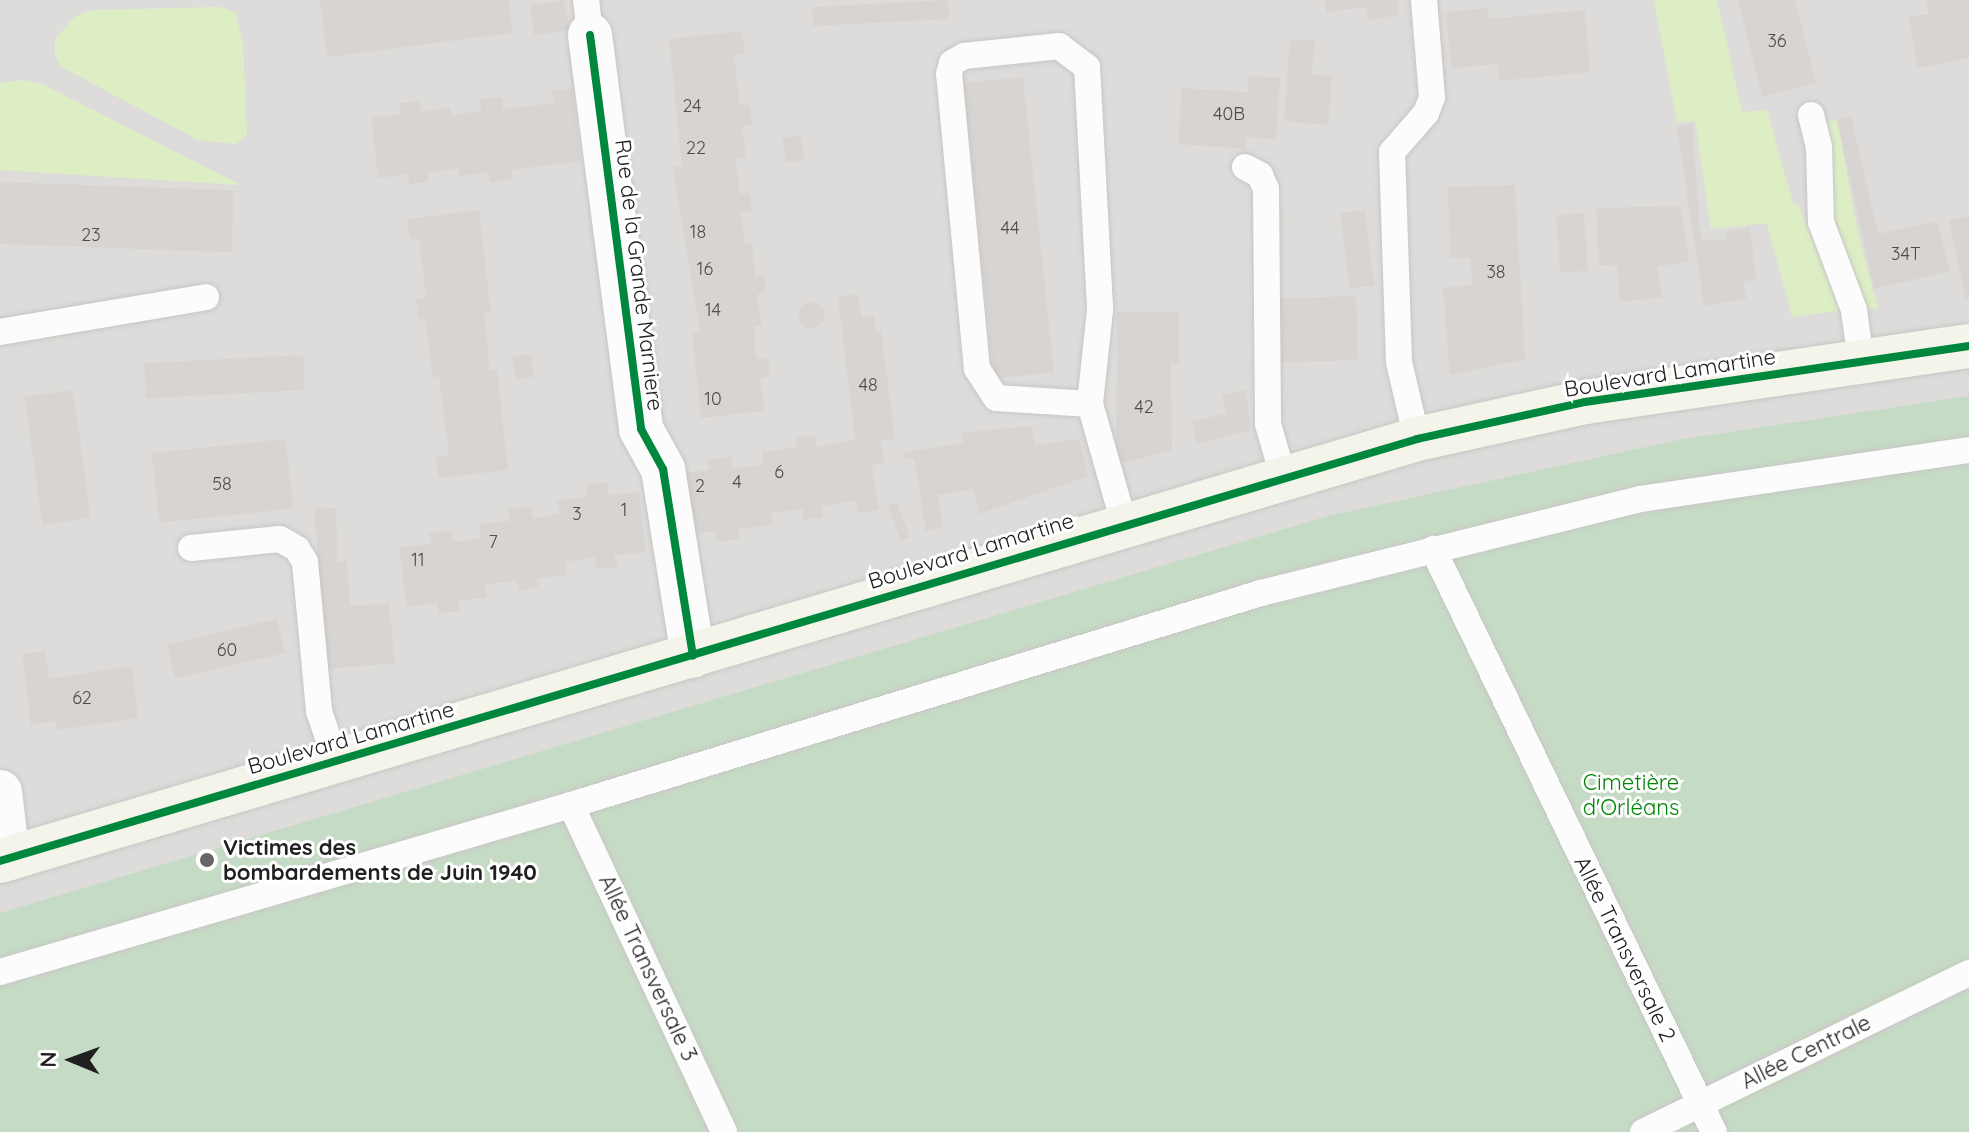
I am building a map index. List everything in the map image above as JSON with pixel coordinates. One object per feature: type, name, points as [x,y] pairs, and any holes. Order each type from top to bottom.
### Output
[{"type":"street","name":"Rue de la Grande Marniere","points":[[588,18],[641,429],[663,469],[693,656]]},
{"type":"street","name":"Boulevard Lamartine","points":[[3,864],[1124,523],[1417,439],[1585,402],[1969,346]]},
{"type":"street","points":[[0,792],[3,864]]},
{"type":"lane","points":[[1417,439],[1399,362],[1392,152],[1426,113],[1432,97],[1424,0]]},
{"type":"lane","points":[[1090,404],[996,398],[977,369],[949,74],[952,63],[964,56],[1059,46],[1087,67],[1100,310],[1090,404],[1099,451],[1124,523]]},
{"type":"lane","points":[[1811,115],[1819,147],[1821,222],[1854,310],[1861,362]]},
{"type":"lane","points":[[1245,167],[1260,175],[1266,189],[1268,424],[1283,476]]},
{"type":"lane","points":[[0,332],[206,297]]},
{"type":"lane","points":[[3,864],[954,583],[1479,436],[1761,386],[1969,356]]},
{"type":"lane","points":[[0,972],[571,805],[1261,593],[1641,499],[1969,450]]},
{"type":"lane","points":[[191,548],[280,539],[297,549],[305,562],[319,711],[336,762]]},
{"type":"lane","name":"Allée Transversale 2","points":[[1433,549],[1714,1132]]},
{"type":"lane","name":"Allée Transversale 3","points":[[571,805],[724,1132]]},
{"type":"lane","name":"Allée Centrale","points":[[1643,1132],[1969,973]]},
{"type":"shaded area","points":[[0,0],[1969,0],[1969,1132],[0,1132]]},
{"type":"shaded area","points":[[661,169],[691,411],[658,415],[628,173]]},
{"type":"shaded area","points":[[592,190],[625,462],[593,466],[559,194]]},
{"type":"shaded area","points":[[172,268],[177,301],[206,297],[214,362],[0,393],[0,292]]},
{"type":"green space","points":[[1654,0],[1717,0],[1742,112],[1767,110],[1793,204],[1798,205],[1845,310],[1792,317],[1767,223],[1711,229],[1695,121],[1677,123]]},
{"type":"green space","points":[[220,7],[235,12],[243,44],[247,135],[236,144],[198,140],[60,66],[55,55],[55,39],[75,17],[91,10]]},
{"type":"green space","points":[[23,80],[42,84],[241,185],[0,170],[0,83]]},
{"type":"green space","points":[[1837,120],[1859,238],[1878,308],[1862,309],[1830,211],[1822,122]]},
{"type":"green space","name":"Cimetière d'Orléans","points":[[1969,396],[1969,1132],[0,1132],[0,913],[1328,516],[1683,439]]},
{"type":"building","points":[[320,0],[509,0],[512,33],[327,57]]},
{"type":"building","points":[[564,0],[569,30],[534,35],[529,5]]},
{"type":"building","points":[[948,0],[949,19],[813,26],[812,7]]},
{"type":"building","points":[[1326,0],[1398,0],[1399,15],[1367,20],[1366,7],[1326,12]]},
{"type":"building","points":[[1738,0],[1795,0],[1816,83],[1762,97]]},
{"type":"building","points":[[1926,0],[1969,0],[1969,58],[1918,68],[1908,17],[1928,14]]},
{"type":"building","points":[[1488,8],[1489,19],[1585,10],[1590,72],[1499,81],[1497,64],[1451,68],[1446,12]]},
{"type":"building","points":[[742,31],[745,54],[734,55],[740,105],[750,105],[752,125],[742,126],[746,158],[736,159],[740,194],[749,193],[752,211],[741,212],[745,244],[752,243],[755,276],[764,274],[766,290],[757,295],[762,325],[754,327],[756,359],[768,358],[770,376],[760,378],[765,411],[701,418],[692,333],[699,332],[699,325],[673,167],[682,166],[669,39]]},
{"type":"building","points":[[1290,39],[1315,41],[1312,74],[1332,76],[1328,125],[1284,121]]},
{"type":"building","points":[[1249,76],[1280,78],[1276,139],[1246,137],[1246,149],[1178,144],[1182,88],[1248,92]]},
{"type":"building","points":[[1023,77],[1054,372],[994,379],[963,83]]},
{"type":"building","points":[[572,88],[581,161],[511,170],[513,179],[490,182],[489,172],[459,176],[458,168],[427,173],[428,182],[409,184],[408,174],[378,178],[371,118],[401,114],[400,103],[420,101],[421,112],[450,108],[451,115],[481,111],[480,99],[503,97],[503,109],[554,103],[552,91]]},
{"type":"building","points":[[1851,116],[1878,234],[1937,221],[1950,271],[1874,289],[1837,120]]},
{"type":"building","points":[[1692,124],[1701,241],[1727,239],[1726,231],[1750,228],[1756,279],[1743,282],[1746,299],[1704,306],[1677,127]]},
{"type":"building","points":[[801,135],[805,160],[786,163],[782,138]]},
{"type":"building","points":[[0,182],[234,190],[232,252],[0,244]]},
{"type":"building","points":[[1515,185],[1525,359],[1450,375],[1443,288],[1472,285],[1471,258],[1450,258],[1448,187]]},
{"type":"building","points":[[1681,206],[1689,262],[1658,266],[1662,297],[1620,302],[1617,266],[1599,265],[1596,208]]},
{"type":"building","points":[[479,210],[491,313],[484,312],[490,371],[497,370],[508,470],[438,478],[436,456],[449,455],[439,376],[433,378],[425,319],[419,319],[416,299],[426,298],[419,238],[410,240],[407,219]]},
{"type":"building","points":[[1365,210],[1374,285],[1349,288],[1340,213]]},
{"type":"building","points":[[1584,213],[1588,271],[1560,273],[1556,215]]},
{"type":"building","points":[[1969,216],[1969,299],[1966,300],[1949,220]]},
{"type":"building","points":[[857,294],[862,317],[874,316],[875,331],[881,330],[895,439],[880,440],[884,463],[872,465],[878,510],[858,513],[856,501],[822,506],[823,517],[804,520],[802,509],[771,513],[772,525],[738,529],[740,539],[717,542],[716,531],[685,535],[677,474],[709,470],[708,460],[731,456],[732,468],[764,465],[762,452],[797,447],[795,438],[815,435],[816,447],[855,440],[838,297]]},
{"type":"building","points":[[1356,296],[1358,360],[1276,363],[1274,299]]},
{"type":"building","points":[[811,302],[820,306],[824,315],[820,324],[811,328],[802,324],[798,315],[802,306]]},
{"type":"building","points":[[1117,312],[1178,312],[1179,363],[1171,363],[1172,450],[1116,465]]},
{"type":"building","points":[[531,354],[534,377],[515,379],[512,356]]},
{"type":"building","points":[[303,355],[305,390],[146,398],[144,363]]},
{"type":"building","points":[[1246,389],[1250,430],[1197,444],[1192,422],[1227,413],[1222,396]]},
{"type":"building","points":[[73,390],[91,518],[42,525],[24,397]]},
{"type":"building","points":[[1032,426],[1034,445],[1079,439],[1088,476],[979,514],[973,489],[938,495],[943,526],[926,532],[914,458],[906,459],[904,452],[963,443],[961,433]]},
{"type":"building","points":[[286,439],[293,509],[159,523],[152,453]]},
{"type":"building","points":[[607,482],[609,495],[639,492],[646,552],[614,555],[618,567],[596,569],[595,557],[565,562],[567,575],[536,578],[538,587],[519,591],[517,581],[485,584],[487,598],[459,600],[460,611],[439,613],[438,603],[407,607],[399,547],[431,544],[429,532],[451,531],[452,542],[481,538],[479,524],[509,521],[508,508],[531,507],[533,519],[559,514],[557,500],[588,497],[586,485]]},
{"type":"building","points":[[897,502],[910,537],[900,540],[888,505]]},
{"type":"building","points":[[336,508],[338,562],[347,561],[350,606],[389,603],[395,663],[327,669],[314,509]]},
{"type":"building","points":[[277,619],[285,653],[175,679],[167,644]]},
{"type":"building","points":[[45,651],[49,679],[132,666],[138,718],[57,730],[55,721],[31,725],[22,654]]},
{"type":"cycle path","points":[[590,35],[641,429],[663,469],[693,656]]},
{"type":"cycle path","points":[[0,861],[1417,439],[1585,402],[1969,346]]},
{"type":"place","name":"Victimes des bombardements de Juin 1940","points":[[207,860]]}]
